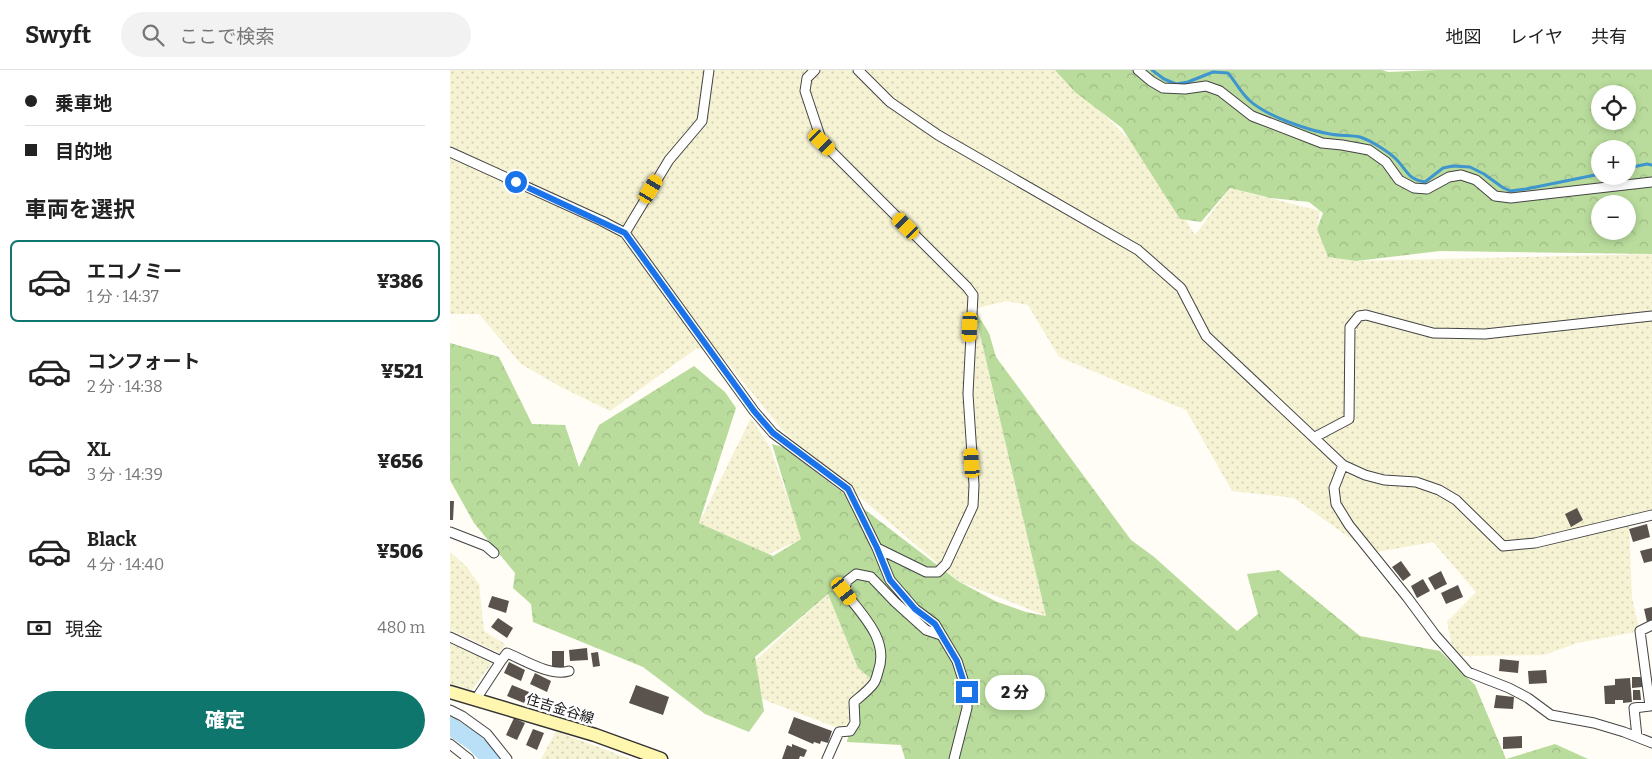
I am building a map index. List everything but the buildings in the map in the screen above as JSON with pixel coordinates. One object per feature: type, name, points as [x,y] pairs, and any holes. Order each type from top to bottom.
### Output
[{"type":"main road","name":"住吉金谷線","points":[[450,692],[595,735],[661,759]]},
{"type":"street","points":[[625,233],[669,160],[702,121],[710,70]]},
{"type":"street","points":[[815,70],[807,78],[805,91],[822,142],[973,295],[968,394],[974,485],[973,506],[946,564],[938,572],[926,572],[877,548]]},
{"type":"street","points":[[858,70],[890,102],[938,135],[1138,250],[1180,288],[1206,336],[1343,465],[1365,475],[1384,480],[1416,482],[1439,490],[1456,500],[1503,546],[1535,544],[1652,515]]},
{"type":"street","points":[[1138,70],[1163,88],[1185,89],[1206,86],[1220,91],[1252,116],[1322,143],[1369,150],[1386,162],[1399,180],[1414,188],[1427,189],[1449,177],[1461,175],[1476,180],[1495,196],[1511,198],[1652,182]]},
{"type":"street","points":[[450,152],[625,233],[754,411],[773,433],[848,489],[877,548],[890,580],[915,609],[935,624],[957,661],[967,692],[967,708],[954,759]]},
{"type":"street","points":[[1314,437],[1349,419],[1350,327],[1359,316],[1366,315],[1433,333],[1485,334],[1652,316]]},
{"type":"street","points":[[1343,465],[1334,488],[1336,504],[1348,525],[1407,597],[1436,636],[1468,672],[1509,688],[1528,698],[1551,715],[1594,723],[1652,743]]},
{"type":"street","points":[[450,532],[486,546],[494,553]]},
{"type":"street","points":[[827,759],[839,732],[850,731],[855,723],[854,702],[875,682],[881,665],[882,652],[878,638],[844,591],[847,581],[856,574],[871,577],[926,630],[941,635]]},
{"type":"street","points":[[1637,737],[1634,708],[1650,706],[1640,631],[1652,625]]},
{"type":"street","points":[[450,637],[501,661]]},
{"type":"street","points":[[476,699],[507,653],[551,672],[569,671]]},
{"type":"street","points":[[450,710],[487,734],[507,759]]},
{"type":"street","points":[[450,744],[469,759]]},
{"type":"shaded area","points":[[450,70],[1058,70],[1143,153],[1195,235],[1230,188],[1320,211],[1317,229],[1328,257],[1356,261],[1652,254],[1652,512],[1629,521],[1632,599],[1640,631],[1577,643],[1544,655],[1454,656],[1447,622],[1476,592],[1433,542],[1371,553],[1294,498],[1232,491],[1186,410],[1059,357],[1028,305],[1006,301],[974,309],[1046,616],[958,581],[785,433],[726,361],[697,348],[610,411],[559,386],[521,364],[479,314],[450,314]]},
{"type":"shaded area","points":[[751,418],[770,447],[802,539],[769,554],[699,523]]},
{"type":"shaded area","points":[[450,552],[466,566],[479,584],[484,631],[505,644],[500,653],[450,630]]},
{"type":"shaded area","points":[[828,594],[858,668],[875,682],[855,708],[846,731],[762,699],[755,661]]},
{"type":"shaded area","points":[[450,643],[492,663],[472,690],[450,684]]},
{"type":"shaded area","points":[[556,731],[630,759],[541,759]]},
{"type":"green space","points":[[1055,70],[1382,70],[1388,72],[1437,70],[1652,70],[1652,254],[1440,251],[1356,261],[1328,257],[1317,229],[1323,213],[1309,202],[1271,198],[1230,188],[1201,222],[1180,219],[1122,128],[1075,92]]},
{"type":"green space","points":[[974,309],[989,333],[996,357],[1131,540],[1153,556],[1237,631],[1258,614],[1247,574],[1279,570],[1360,636],[1440,651],[1475,685],[1506,759],[905,759],[901,745],[847,742],[855,708],[875,682],[858,668],[828,594],[755,657],[764,711],[749,732],[705,714],[643,667],[533,622],[531,604],[513,588],[515,573],[474,523],[450,480],[450,343],[499,357],[532,424],[565,425],[579,467],[599,425],[694,366],[725,392],[736,408],[699,523],[773,556],[801,539],[772,444],[783,447],[958,581],[995,601],[1026,612],[1046,616]]},
{"type":"green space","points":[[450,719],[468,731],[498,759],[481,759],[450,732]]},
{"type":"green space","points":[[1555,744],[1588,759],[1506,759]]},
{"type":"waterway","points":[[1152,70],[1164,79],[1176,84],[1188,82],[1213,72],[1228,73],[1246,97],[1256,106],[1287,121],[1310,129],[1330,134],[1357,136],[1374,143],[1396,159],[1411,177],[1419,181],[1425,182],[1443,168],[1453,166],[1470,167],[1510,191],[1591,176]]},
{"type":"waterway","points":[[1636,166],[1652,165]]},
{"type":"waterway","points":[[450,726],[474,742],[491,759]]},
{"type":"route","points":[[516,182],[625,233],[714,357],[754,411],[773,433],[848,489],[877,548],[890,580],[915,609],[935,624],[957,661],[967,692]]}]
